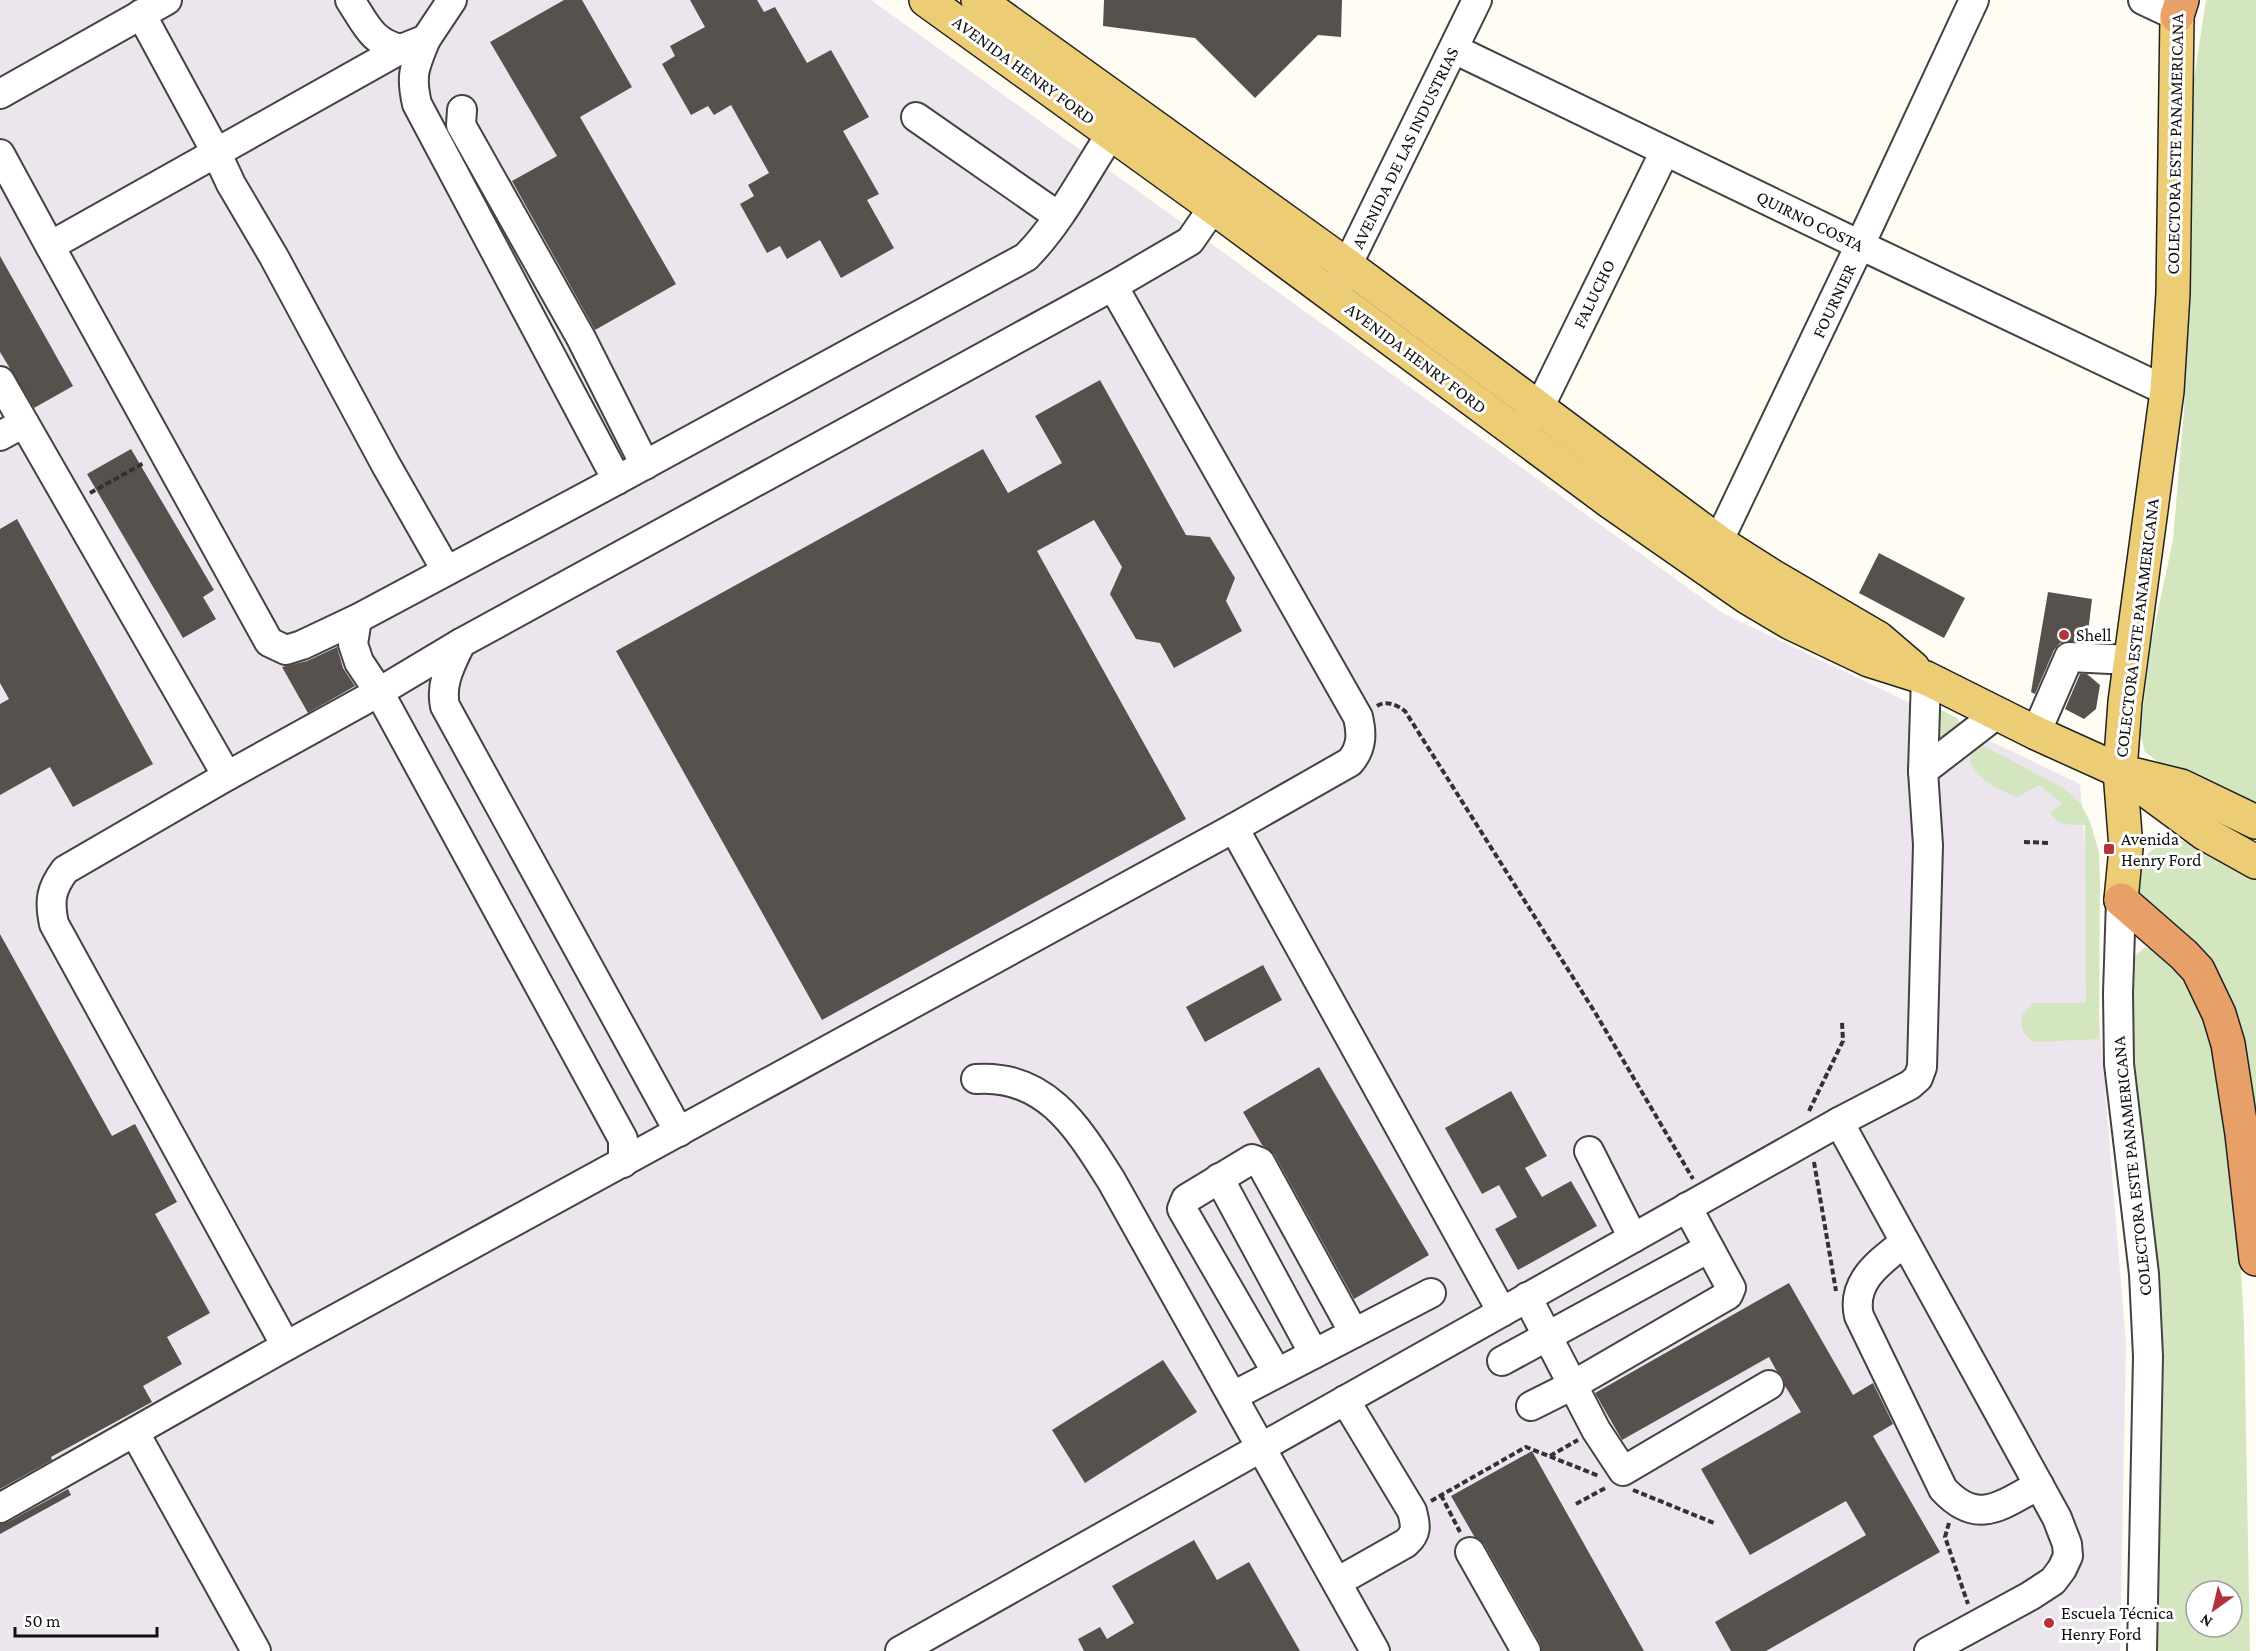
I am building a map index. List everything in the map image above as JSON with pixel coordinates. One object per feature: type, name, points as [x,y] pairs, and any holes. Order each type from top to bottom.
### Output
[{"type":"highway","points":[[2121,900],[2198,970],[2219,1014],[2228,1044],[2242,1134],[2256,1259]]},
{"type":"main road","name":"AVENIDA HENRY FORD","points":[[927,0],[1120,121],[1222,194],[1348,266],[1539,408],[1713,556],[1747,597],[1791,622],[1869,660],[1926,678],[1996,714],[2120,771],[2204,833],[2256,862]]},
{"type":"main road","name":"AVENIDA HENRY FORD","points":[[978,0],[1120,121]]},
{"type":"main road","name":"COLECTORA ESTE PANAMERICANA","points":[[2121,900],[2126,843],[2120,771],[2131,660],[2167,391],[2173,293],[2179,5]]},
{"type":"main road","name":"AVENIDA HENRY FORD","points":[[1222,194],[1331,295],[1517,433],[1612,503],[1713,556]]},
{"type":"main road","points":[[2120,771],[2181,786],[2256,822]]},
{"type":"street","points":[[0,94],[167,0]]},
{"type":"street","points":[[351,0],[370,32],[388,46],[413,44]]},
{"type":"street","points":[[50,246],[413,44],[452,0]]},
{"type":"street","name":"AVENIDA DE LAS INDUSTRIAS","points":[[1331,295],[1348,266],[1477,0]]},
{"type":"street","name":"FOURNIER","points":[[1713,556],[1974,0]]},
{"type":"street","points":[[2143,0],[2179,5]]},
{"type":"street","points":[[141,14],[231,184],[274,257],[386,465],[446,570]]},
{"type":"street","points":[[413,44],[413,87],[417,104],[617,480]]},
{"type":"street","name":"QUIRNO COSTA","points":[[1454,49],[2167,391]]},
{"type":"street","points":[[462,110],[461,125],[581,338],[645,465]]},
{"type":"street","points":[[916,117],[1058,216]]},
{"type":"street","points":[[0,154],[269,642],[286,650],[302,645],[357,618],[1015,264],[1037,246],[1120,121]]},
{"type":"street","name":"FALUCHO","points":[[1517,433],[1539,408],[1665,151]]},
{"type":"street","points":[[286,1346],[54,924],[51,901],[54,884],[65,870],[226,776],[461,644],[1113,286],[1190,241],[1222,194]]},
{"type":"street","points":[[0,1508],[286,1346],[1234,828],[1350,762],[1357,754],[1360,742],[1361,730],[1358,717],[1113,286]]},
{"type":"street","points":[[0,381],[12,430],[71,503],[226,776]]},
{"type":"street","points":[[357,618],[353,644],[359,662],[379,692],[623,1140],[623,1163]]},
{"type":"street","points":[[461,644],[446,677],[443,695],[446,706],[680,1132]]},
{"type":"street","points":[[2036,733],[2069,657],[2131,660]]},
{"type":"street","points":[[900,1651],[1810,1138],[1910,1085],[1918,1078],[1922,1067],[1928,845],[1923,771],[1926,678]]},
{"type":"street","points":[[1923,771],[1996,714]]},
{"type":"street","points":[[1234,828],[1502,1312]]},
{"type":"street","name":"COLECTORA ESTE PANAMERICANA","points":[[2121,900],[2118,993],[2119,1064],[2144,1274],[2148,1356],[2142,1651]]},
{"type":"street","points":[[976,1079],[994,1078],[1039,1093],[1079,1130],[1111,1180],[1375,1651]]},
{"type":"street","points":[[1839,1122],[2057,1518],[2067,1544],[2068,1556],[2053,1581],[1929,1651]]},
{"type":"street","points":[[1589,1151],[1633,1238]]},
{"type":"street","points":[[1277,1373],[1182,1209],[1185,1199],[1252,1159],[1260,1162],[1354,1333]]},
{"type":"street","points":[[1219,1178],[1314,1354]]},
{"type":"street","points":[[1531,1406],[1573,1385],[1728,1295],[1731,1288],[1709,1248],[1696,1202]]},
{"type":"street","points":[[1905,1242],[1874,1267],[1861,1284],[1856,1305],[1859,1316],[1943,1489],[1955,1502],[1980,1511],[1993,1509],[2039,1485]]},
{"type":"street","points":[[1502,1361],[1548,1338],[1709,1248]]},
{"type":"street","points":[[1233,1396],[1431,1293]]},
{"type":"street","points":[[1527,1297],[1596,1430],[1623,1471],[1769,1385]]},
{"type":"street","points":[[1336,1582],[1406,1543],[1413,1536],[1416,1526],[1412,1511],[1345,1400]]},
{"type":"street","points":[[135,1432],[256,1651]]},
{"type":"street","points":[[1470,1552],[1526,1651]]},
{"type":"path","points":[[71,503],[164,452]]},
{"type":"path","points":[[1358,717],[1381,703],[1398,706],[1405,711],[1596,1014],[1696,1202]]},
{"type":"path","points":[[2024,842],[2051,843]]},
{"type":"path","points":[[1842,1022],[1843,1041],[1808,1114],[1835,1290],[1856,1305]]},
{"type":"path","points":[[1412,1511],[1526,1447],[1550,1456],[1596,1430]]},
{"type":"path","points":[[1576,1504],[1614,1482],[1623,1471]]},
{"type":"path","points":[[1441,1495],[1470,1552]]},
{"type":"path","points":[[1955,1502],[1945,1537],[1976,1626]]},
{"type":"shaded area","points":[[0,0],[871,0],[1724,614],[2080,784],[2126,1344],[2120,1651],[0,1651]]},
{"type":"green space","points":[[2206,0],[2256,0],[2256,812],[2162,765],[2145,752],[2140,733],[2151,643],[2173,540],[2184,410],[2190,238],[2191,99]]},
{"type":"green space","points":[[1939,709],[1957,718],[1960,723],[1957,732],[1938,746],[1933,712]]},
{"type":"green space","points":[[1978,743],[2065,789],[2081,804],[2091,824],[2099,853],[2099,1039],[2036,1042],[2028,1038],[2024,1032],[2021,1016],[2033,1003],[2086,1003],[2085,825],[2065,824],[2057,820],[2050,813],[2062,803],[2039,785],[2018,797],[1990,784],[1974,769],[1970,760],[1971,752]]},
{"type":"green space","points":[[2173,840],[2189,841],[2256,874],[2256,1214],[2239,1064],[2136,894],[2137,874],[2144,859],[2155,848]]},
{"type":"green space","points":[[2144,948],[2158,948],[2168,952],[2202,1008],[2220,1075],[2238,1216],[2244,1323],[2250,1651],[2152,1651],[2128,1054],[2130,968],[2135,956]]},
{"type":"building","points":[[564,0],[582,0],[632,87],[580,117],[676,284],[595,330],[512,181],[557,156],[490,42]]},
{"type":"building","points":[[690,0],[757,0],[764,12],[775,7],[807,63],[831,50],[869,117],[843,131],[879,194],[867,200],[894,248],[841,278],[820,240],[787,259],[780,246],[767,253],[740,204],[754,196],[748,185],[769,173],[731,105],[714,115],[708,106],[691,115],[662,64],[675,56],[670,46],[705,27]]},
{"type":"building","points":[[1104,0],[1342,0],[1341,37],[1318,35],[1255,98],[1195,38],[1103,26]]},
{"type":"building","points":[[0,256],[73,386],[34,408],[0,352]]},
{"type":"building","points":[[1100,380],[1186,535],[1210,537],[1235,578],[1226,601],[1242,631],[1174,668],[1160,643],[1136,639],[1110,594],[1122,567],[1094,520],[1037,551],[1186,819],[822,1020],[616,651],[983,449],[1008,493],[1062,463],[1035,416]]},
{"type":"building","points":[[131,449],[214,590],[203,597],[216,619],[183,638],[87,474]]},
{"type":"building","points":[[17,519],[153,764],[73,807],[50,767],[0,795],[0,704],[9,699],[0,683],[0,529]]},
{"type":"building","points":[[1879,553],[1965,598],[1944,638],[1859,593]]},
{"type":"building","points":[[2048,592],[2092,599],[2087,641],[2060,643],[2054,650],[2035,694],[2031,692]]},
{"type":"building","points":[[337,647],[343,668],[355,686],[308,713],[282,667],[307,661]]},
{"type":"building","points":[[2080,674],[2087,674],[2100,685],[2096,709],[2084,719],[2065,709]]},
{"type":"building","points":[[0,934],[112,1136],[135,1124],[177,1202],[155,1214],[210,1313],[167,1337],[182,1364],[143,1386],[152,1402],[51,1457],[52,1460],[0,1489]]},
{"type":"building","points":[[1263,965],[1282,1000],[1205,1042],[1186,1007]]},
{"type":"building","points":[[1319,1067],[1429,1255],[1354,1299],[1274,1154],[1262,1145],[1243,1112]]},
{"type":"building","points":[[1511,1091],[1547,1156],[1525,1168],[1542,1197],[1571,1181],[1597,1226],[1518,1270],[1495,1229],[1517,1217],[1499,1185],[1482,1194],[1445,1128]]},
{"type":"building","points":[[1789,1283],[1853,1395],[1873,1383],[1893,1424],[1873,1436],[1940,1552],[1766,1651],[1731,1651],[1715,1622],[1866,1535],[1846,1501],[1750,1555],[1701,1469],[1801,1412],[1785,1386],[1783,1377],[1769,1357],[1622,1440],[1595,1393]]},
{"type":"building","points":[[1163,1360],[1197,1412],[1085,1483],[1052,1430]]},
{"type":"building","points":[[1532,1451],[1644,1651],[1542,1651],[1540,1643],[1484,1544],[1474,1536],[1451,1496]]},
{"type":"building","points":[[68,1489],[71,1495],[0,1534],[0,1524],[8,1522]]},
{"type":"building","points":[[1194,1540],[1217,1580],[1249,1562],[1300,1651],[1084,1651],[1078,1639],[1100,1627],[1107,1639],[1134,1623],[1112,1586]]},
{"type":"place","name":"Shell","points":[[2064,635]]},
{"type":"place","name":"Avenida Henry Ford","points":[[2109,849]]},
{"type":"place","name":"Escuela Técnica Henry Ford","points":[[2049,1623]]}]
